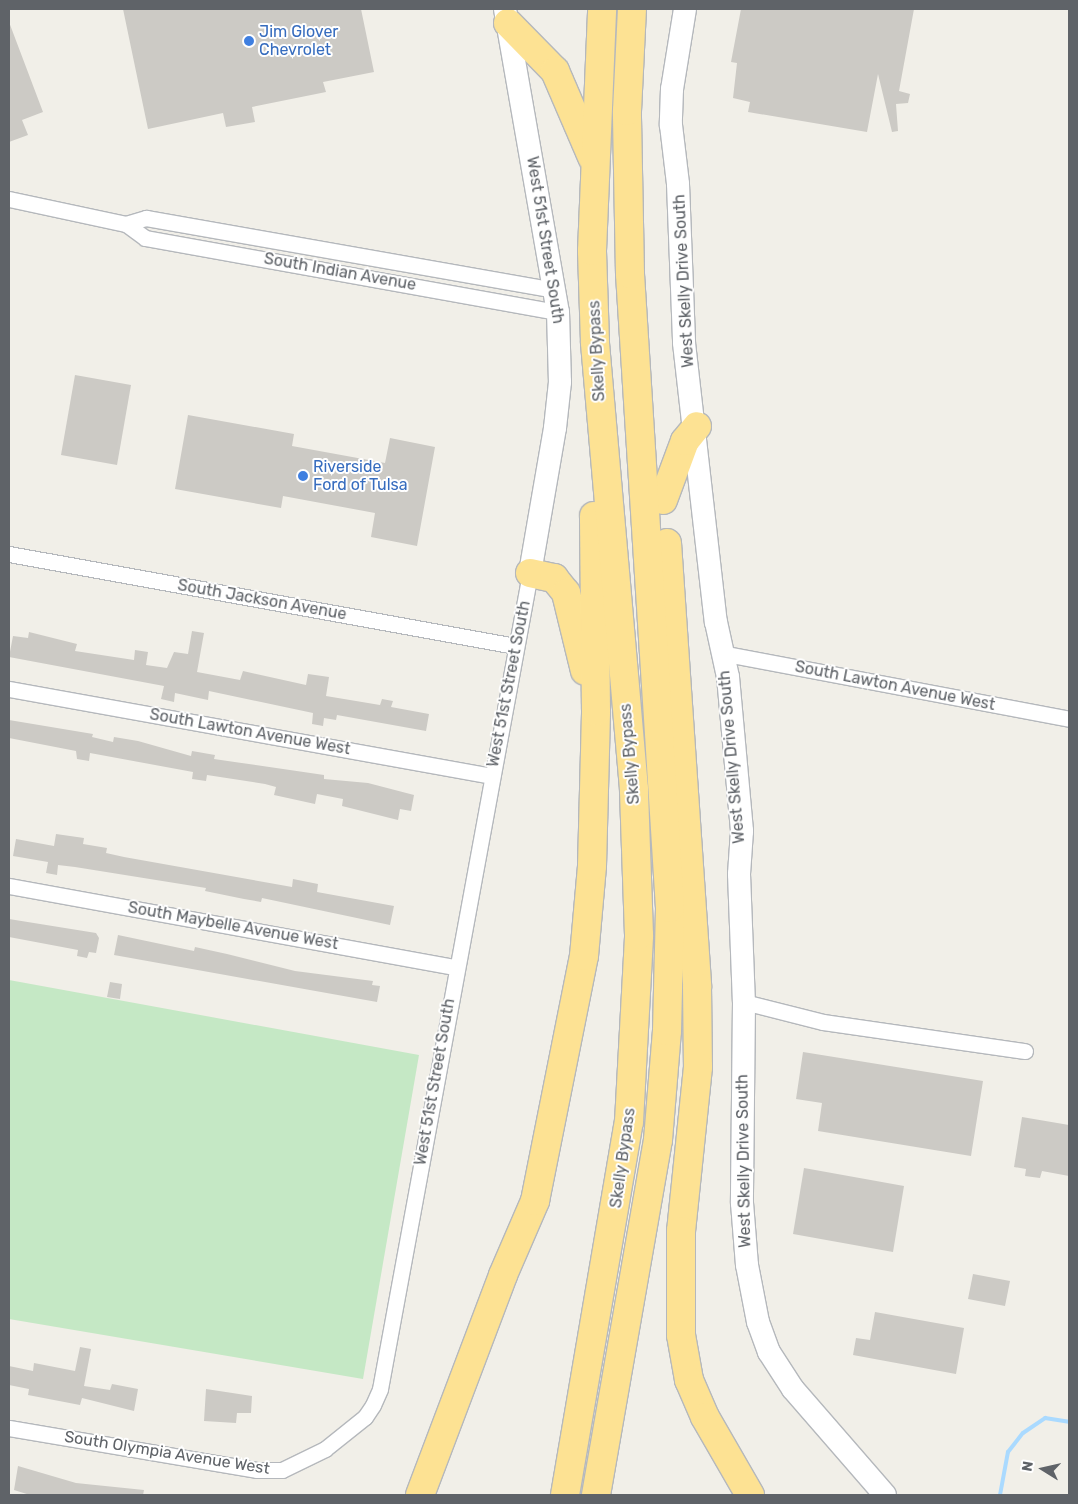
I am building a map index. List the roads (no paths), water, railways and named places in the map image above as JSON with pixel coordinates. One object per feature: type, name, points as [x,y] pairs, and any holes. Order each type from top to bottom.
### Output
[{"type":"highway","name":"Skelly Bypass","points":[[565,1495],[629,1122],[639,935],[634,789],[595,342],[592,251],[602,9]]},
{"type":"highway","name":"Skelly Bypass","points":[[596,1495],[655,1158],[667,1031],[670,908],[665,804],[630,274],[626,111],[632,9]]},
{"type":"highway","points":[[506,16],[555,71],[596,168]]},
{"type":"highway","points":[[630,274],[664,500],[697,987],[698,1067],[681,1231],[681,1336],[689,1380],[705,1417],[750,1495]]},
{"type":"highway","points":[[420,1495],[460,1394],[502,1275],[535,1201],[584,956],[592,866],[596,711],[595,342]]},
{"type":"highway","points":[[664,500],[685,441],[697,426]]},
{"type":"highway","points":[[530,572],[554,578],[566,594],[596,711]]},
{"type":"street","name":"West Skelly Drive South","points":[[685,9],[672,89],[671,125],[678,184],[684,343],[697,426],[721,652],[728,677],[742,831],[739,874],[744,1002],[742,1212],[758,1322],[769,1352],[793,1389],[885,1495]]},
{"type":"street","name":"West 51st Street South","points":[[384,1357],[530,572],[556,418],[560,382],[557,301],[506,16]]},
{"type":"street","name":"South Indian Avenue","points":[[9,199],[126,224],[145,238],[405,283],[557,301]]},
{"type":"street","name":"South Indian Avenue","points":[[126,224],[146,218],[408,264],[557,301]]},
{"type":"street","points":[[405,283],[408,264]]},
{"type":"street","name":"South Jackson Avenue","points":[[9,554],[515,646]]},
{"type":"street","name":"South Lawton Avenue West","points":[[721,652],[1069,719]]},
{"type":"street","name":"South Lawton Avenue West","points":[[9,689],[492,776]]},
{"type":"street","name":"South Maybelle Avenue West","points":[[9,886],[456,967]]},
{"type":"street","points":[[744,1002],[823,1022],[1025,1051]]},
{"type":"street","name":"South Olympia Avenue West","points":[[9,1428],[257,1470],[282,1470],[325,1449],[365,1417],[380,1389],[384,1357]]},
{"type":"waterway","points":[[1000,1495],[1008,1452],[1023,1433],[1045,1418],[1069,1422]]},
{"type":"place","name":"Jim Glover Chevrolet","points":[[249,41]]},
{"type":"place","name":"Riverside Ford of Tulsa","points":[[303,476]]}]
